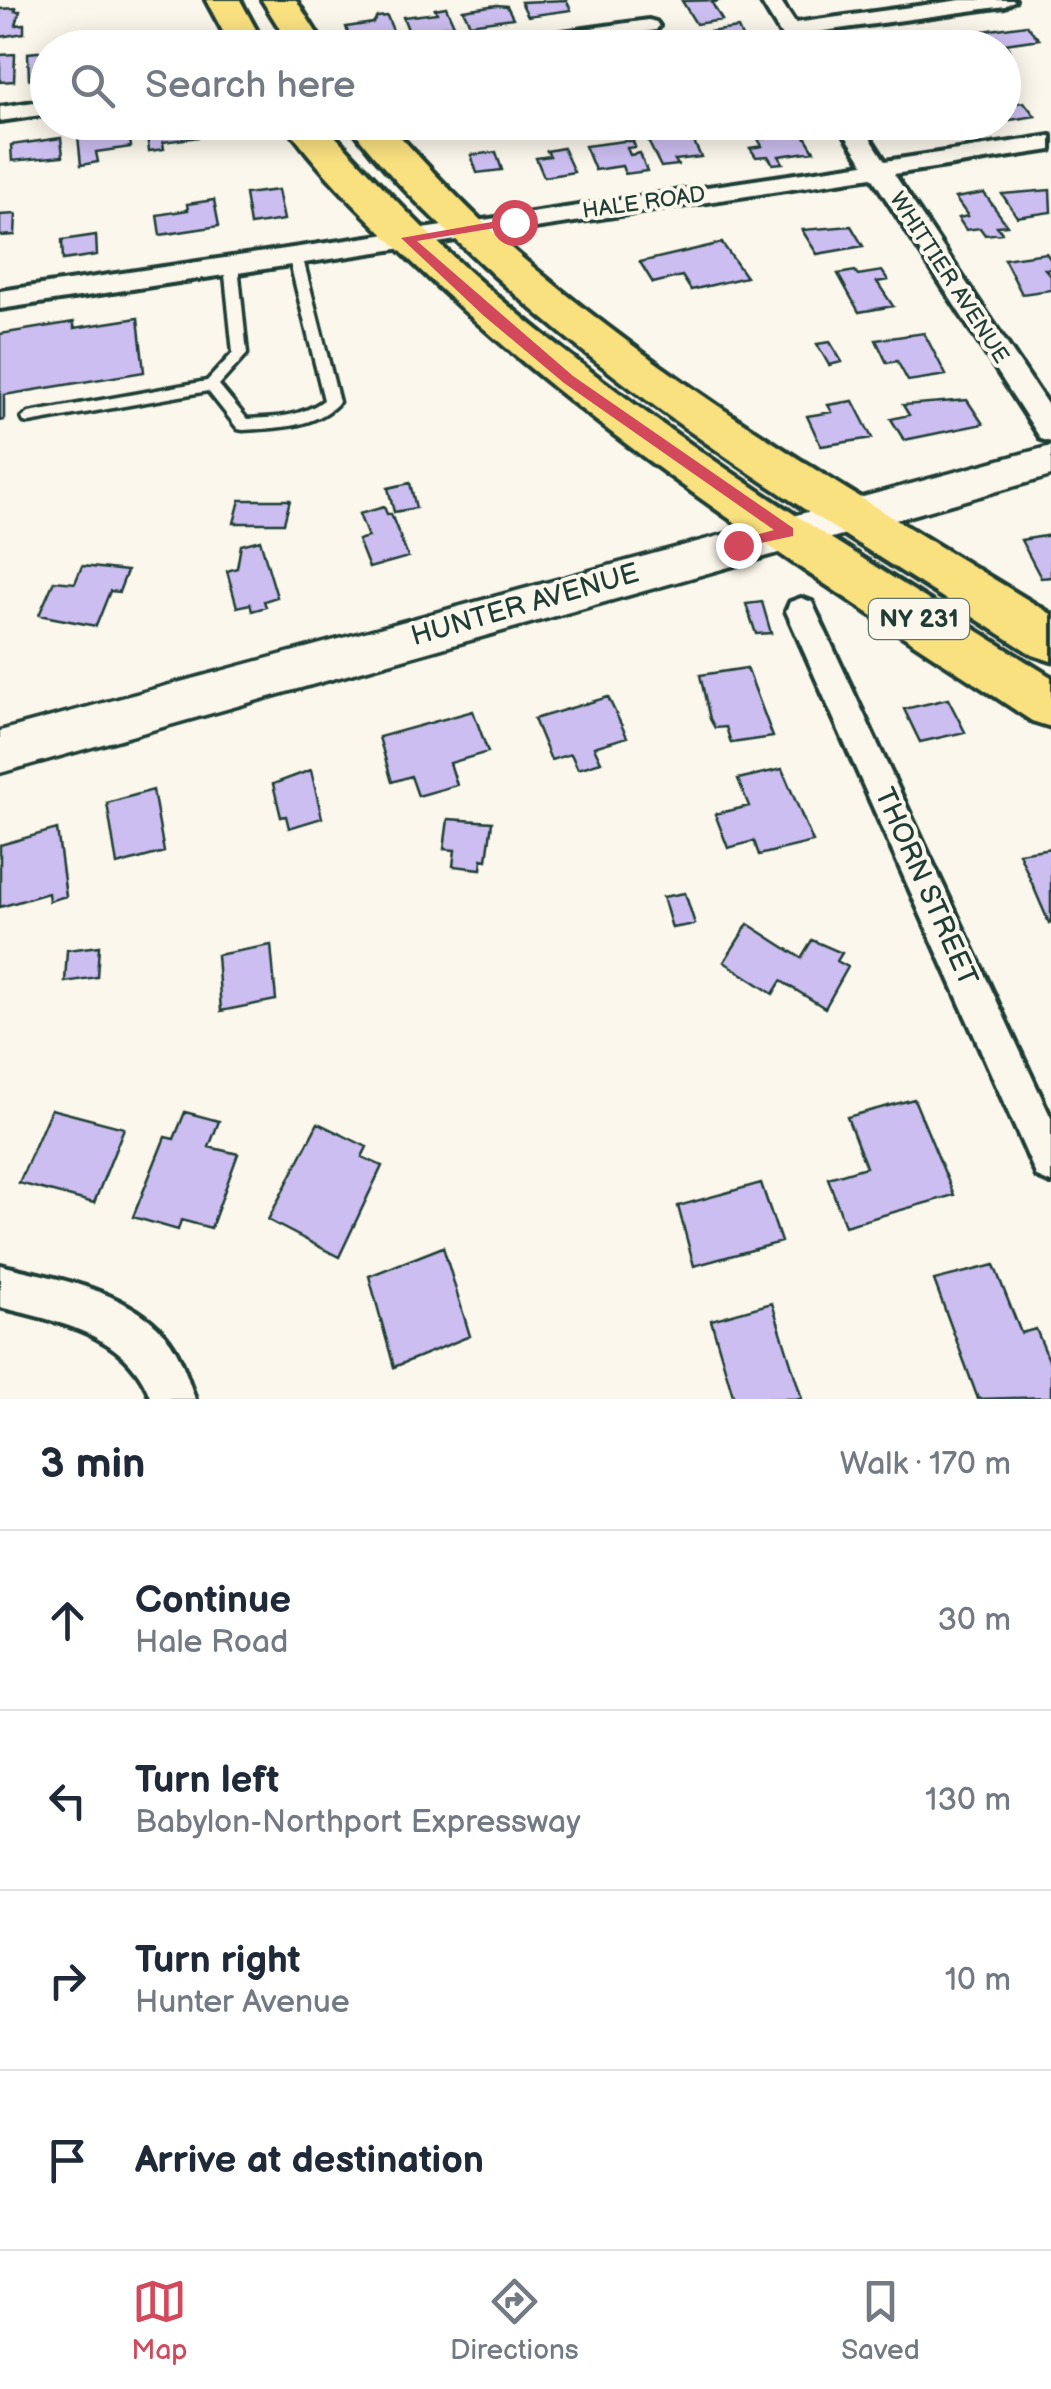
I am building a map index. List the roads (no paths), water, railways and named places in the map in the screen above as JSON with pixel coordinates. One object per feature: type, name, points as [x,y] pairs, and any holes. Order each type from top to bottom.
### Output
[{"type":"main road","points":[[223,0],[240,30]]},
{"type":"main road","points":[[278,0],[297,30]]},
{"type":"main road","name":"NY 231","points":[[318,140],[408,238],[488,313],[568,379],[788,532],[1051,705]]},
{"type":"main road","name":"NY 231","points":[[383,140],[514,271],[650,378],[1051,640]]},
{"type":"street","points":[[770,0],[789,30]]},
{"type":"street","points":[[843,30],[1005,0]]},
{"type":"street","points":[[620,30],[649,26]]},
{"type":"street","points":[[0,114],[30,110]]},
{"type":"street","name":"WHITTIER AVENUE","points":[[859,140],[1051,432]]},
{"type":"street","name":"HALE ROAD","points":[[0,300],[1051,143]]},
{"type":"street","name":"HUNTER AVENUE","points":[[0,752],[1051,461]]},
{"type":"street","name":"THORN STREET","points":[[801,611],[1051,1163]]},
{"type":"street","points":[[0,1286],[90,1310],[122,1326],[158,1362],[174,1399]]},
{"type":"lane","points":[[211,385],[242,425],[286,422],[322,411],[332,402],[295,256]]},
{"type":"lane","points":[[29,418],[211,385],[240,354],[231,265]]}]
